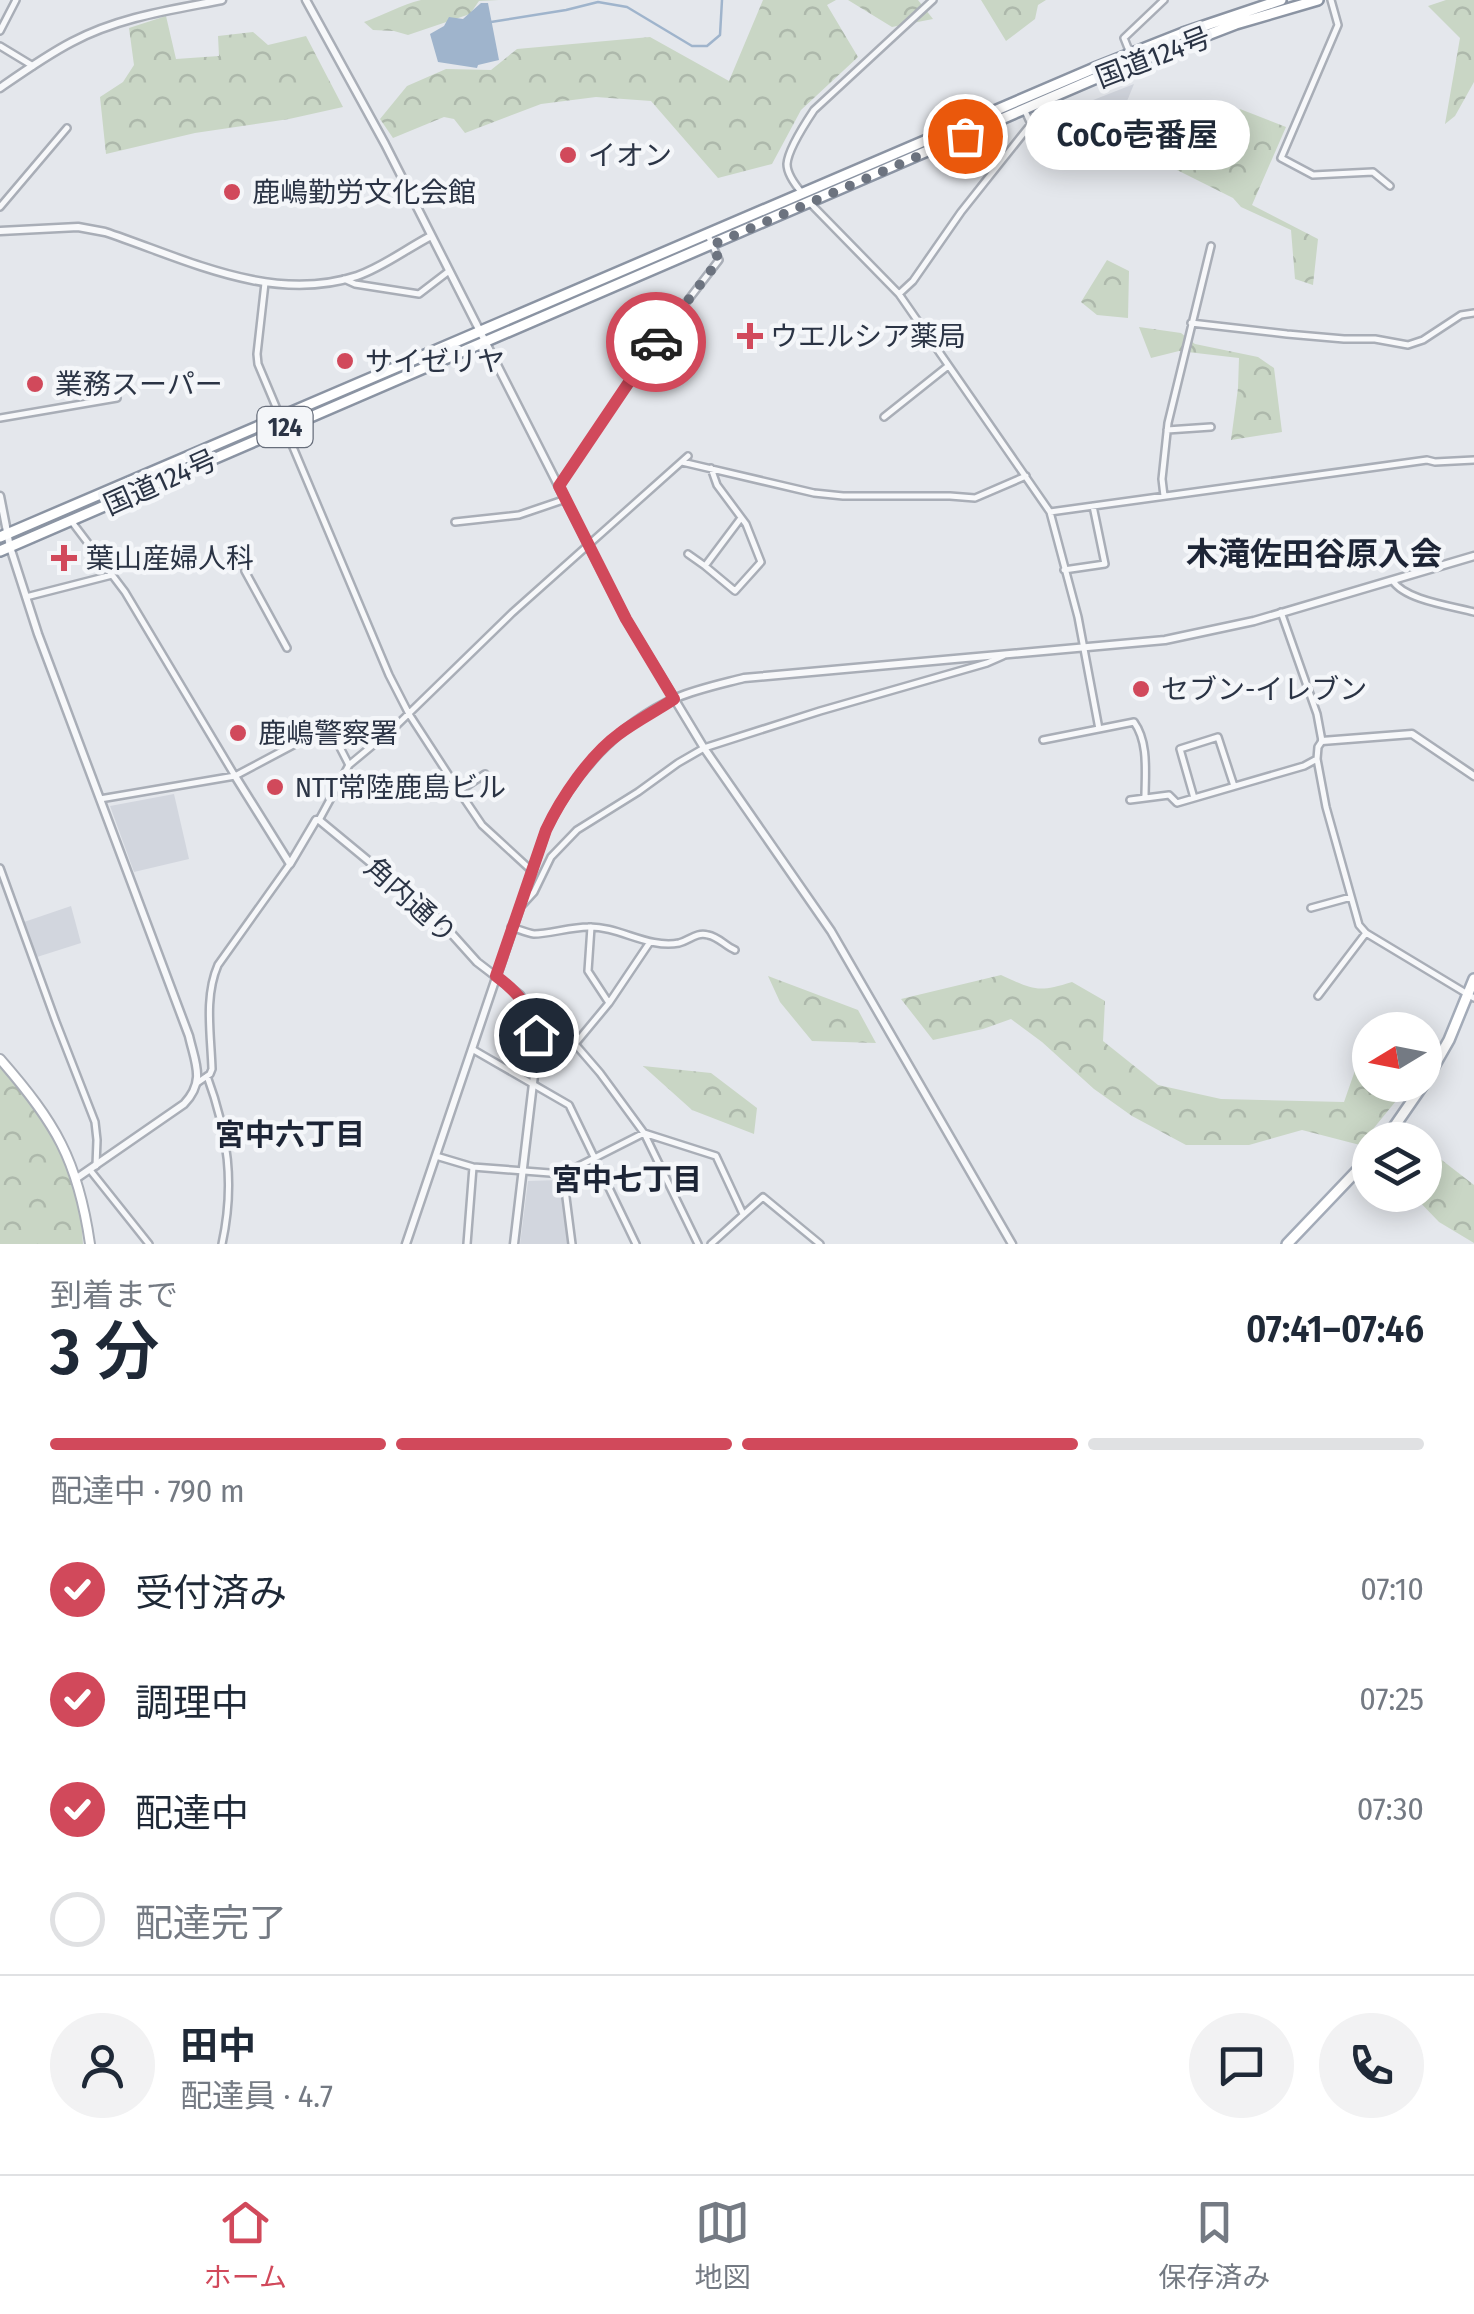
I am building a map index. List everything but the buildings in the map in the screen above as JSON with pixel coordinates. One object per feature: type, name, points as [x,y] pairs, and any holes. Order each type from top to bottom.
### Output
[{"type":"main road","name":"国道124号","points":[[5,549],[480,330],[802,193],[1022,105],[1182,32],[1281,0]]},
{"type":"main road","name":"国道124号","points":[[1132,58],[1318,0]]},
{"type":"main road","name":"国道124号","points":[[4,536],[486,342],[1022,105]]},
{"type":"main road","points":[[1442,1052],[1471,997],[1474,979]]},
{"type":"main road","points":[[0,1059],[58,1134],[77,1178],[90,1244]]},
{"type":"main road","points":[[1286,1244],[1352,1175]]},
{"type":"street","points":[[0,31],[16,0]]},
{"type":"street","points":[[0,88],[72,42],[128,20],[222,0]]},
{"type":"street","points":[[306,0],[385,144],[626,619],[704,748],[822,916],[1012,1244]]},
{"type":"street","points":[[932,0],[814,110],[787,164],[802,193],[899,294],[1050,512],[1084,648],[1099,729]]},
{"type":"street","points":[[1132,58],[1124,38],[1164,0]]},
{"type":"street","points":[[1330,0],[1338,25],[1280,158],[1313,175],[1374,172],[1390,186]]},
{"type":"street","points":[[0,46],[33,66]]},
{"type":"street","points":[[899,294],[913,281],[1030,124],[1022,105]]},
{"type":"street","points":[[0,207],[67,128]]},
{"type":"street","points":[[0,231],[90,229],[223,273],[265,284],[302,286],[344,280],[372,270],[431,236]]},
{"type":"street","points":[[559,486],[658,339],[719,260],[707,234]]},
{"type":"street","points":[[1164,496],[1167,430],[1211,246]]},
{"type":"street","points":[[344,280],[419,294],[449,271]]},
{"type":"street","points":[[265,284],[258,364],[389,675],[409,714],[482,825],[532,871]]},
{"type":"street","points":[[1191,323],[1375,339],[1408,346],[1461,315],[1474,313]]},
{"type":"street","points":[[884,417],[948,366]]},
{"type":"street","points":[[0,418],[117,398]]},
{"type":"street","points":[[1167,430],[1212,427]]},
{"type":"street","points":[[198,1082],[212,1069],[209,994],[218,965],[319,820],[349,765],[685,459],[814,493],[842,496],[975,498],[1026,476]]},
{"type":"street","points":[[1050,512],[1427,460],[1474,460]]},
{"type":"street","points":[[688,554],[735,591],[761,562],[741,518],[717,484],[711,468]]},
{"type":"street","points":[[0,496],[5,549],[189,1036],[198,1071],[196,1090],[184,1104],[77,1178]]},
{"type":"street","points":[[455,522],[519,515],[566,499]]},
{"type":"street","points":[[1064,570],[1105,564],[1093,506]]},
{"type":"street","points":[[705,566],[741,518]]},
{"type":"street","points":[[71,520],[112,575],[290,864]]},
{"type":"street","points":[[406,1244],[546,830],[580,774],[616,736],[674,699],[744,678],[1165,640],[1254,621],[1474,556]]},
{"type":"street","points":[[245,571],[287,648]]},
{"type":"street","points":[[26,597],[112,575]]},
{"type":"street","points":[[1393,581],[1396,588],[1412,596],[1474,612]]},
{"type":"street","points":[[1281,612],[1317,714],[1322,742]]},
{"type":"street","points":[[517,911],[534,892],[551,857],[577,830],[704,748],[1003,656]]},
{"type":"street","points":[[1044,740],[1134,722],[1144,751],[1145,798]]},
{"type":"street","points":[[100,799],[235,776],[329,726],[349,765]]},
{"type":"street","points":[[1471,997],[1359,925],[1316,759],[1322,742],[1412,734],[1474,776]]},
{"type":"street","points":[[1194,798],[1180,749],[1218,736],[1234,786]]},
{"type":"street","points":[[1130,800],[1169,796],[1176,803],[1304,766],[1316,759]]},
{"type":"street","points":[[459,791],[485,774]]},
{"type":"street","name":"角内通り","points":[[319,820],[442,923],[477,962],[520,995],[535,1029]]},
{"type":"street","points":[[0,868],[95,1122],[98,1140],[93,1168],[149,1244]]},
{"type":"street","points":[[1311,908],[1351,897]]},
{"type":"street","points":[[511,928],[533,934],[591,926],[614,928],[650,942],[681,942],[701,933],[715,936],[735,950]]},
{"type":"street","points":[[591,926],[588,971],[608,1002]]},
{"type":"street","points":[[1318,996],[1366,933]]},
{"type":"street","points":[[575,1044],[650,942]]},
{"type":"street","points":[[514,1244],[536,1058],[535,1029],[575,1044],[600,1074],[644,1133],[698,1244]]},
{"type":"street","points":[[472,1049],[570,1106],[636,1244]]},
{"type":"street","points":[[207,1076],[227,1142],[230,1193],[222,1244]]},
{"type":"street","points":[[436,1156],[473,1167],[562,1174],[644,1133],[716,1156],[743,1214]]},
{"type":"street","points":[[466,1244],[473,1167]]},
{"type":"street","points":[[562,1174],[572,1244]]},
{"type":"street","points":[[711,1244],[763,1197],[820,1244]]},
{"type":"shaded area","points":[[1134,84],[1107,150],[1052,125],[1055,115]]},
{"type":"shaded area","points":[[174,794],[189,859],[134,872],[110,806]]},
{"type":"shaded area","points":[[71,906],[81,943],[37,957],[24,922]]},
{"type":"shaded area","points":[[559,1180],[569,1244],[520,1244],[528,1181]]},
{"type":"green space","points":[[421,0],[499,0],[479,1],[470,14],[408,35],[373,30],[364,22]]},
{"type":"green space","points":[[763,0],[836,0],[827,5],[858,57],[801,110],[772,164],[718,178],[651,101],[596,97],[541,104],[465,133],[454,119],[444,117],[393,138],[380,119],[407,86],[446,69],[491,70],[517,49],[650,37],[729,81]]},
{"type":"green space","points":[[848,0],[918,0],[933,19],[892,27]]},
{"type":"green space","points":[[981,0],[1046,0],[1038,5],[1035,19],[1006,41]]},
{"type":"green space","points":[[1446,0],[1474,0],[1474,82],[1455,116],[1445,124],[1460,38],[1428,6]]},
{"type":"green space","points":[[166,16],[176,59],[219,56],[218,36],[253,32],[268,45],[306,36],[343,107],[195,133],[106,154],[100,97],[123,82],[134,65],[129,28]]},
{"type":"green space","points":[[1240,109],[1286,127],[1252,205],[1318,239],[1313,285],[1295,279],[1291,230],[1167,165],[1181,130],[1224,142]]},
{"type":"green space","points":[[1107,260],[1129,271],[1128,318],[1097,315],[1081,302]]},
{"type":"green space","points":[[1139,327],[1181,333],[1195,344],[1258,357],[1274,368],[1282,432],[1231,440],[1239,358],[1179,351],[1151,358]]},
{"type":"green space","points":[[1001,975],[1036,988],[1072,982],[1105,1001],[1103,1041],[1158,1085],[1221,1099],[1344,1102],[1352,1079],[1352,1102],[1395,1102],[1379,1122],[1352,1122],[1352,1143],[1302,1130],[1249,1145],[1186,1145],[1132,1116],[1094,1089],[1011,1019],[933,1040],[901,999]]},
{"type":"green space","points":[[768,976],[858,1010],[876,1043],[812,1041],[780,1002]]},
{"type":"green space","points":[[0,1065],[33,1105],[58,1147],[76,1192],[83,1244],[0,1244]]},
{"type":"green space","points":[[643,1066],[711,1073],[757,1108],[754,1134],[692,1110]]},
{"type":"green space","points":[[1442,1160],[1474,1185],[1474,1243],[1429,1212],[1442,1212]]},
{"type":"water","points":[[481,3],[488,3],[499,60],[477,68],[438,62],[430,34],[444,26],[449,17],[463,19]]},
{"type":"waterway","points":[[491,22],[598,2],[627,7],[692,46],[707,46],[720,35],[722,0]]},
{"type":"way so far","points":[[656,342],[719,260],[712,245],[965,136]]},
{"type":"place","name":"CoCo壱番屋","points":[[965,136]]},
{"type":"place","name":"イオン","points":[[568,155]]},
{"type":"place","name":"鹿嶋勤労文化会館","points":[[232,192]]},
{"type":"place","name":"ウエルシア薬局","points":[[750,336]]},
{"type":"place","name":"サイゼリヤ","points":[[345,361]]},
{"type":"place","name":"業務スーパー","points":[[35,384]]},
{"type":"place","name":"葉山産婦人科","points":[[64,558]]},
{"type":"place","name":"セブン-イレブン","points":[[1141,689]]},
{"type":"place","name":"鹿嶋警察署","points":[[238,733]]},
{"type":"place","name":"NTT常陸鹿島ビル","points":[[275,787]]},
{"type":"district","name":"木滝佐田谷原入会","points":[[1314,554]]},
{"type":"district","name":"宮中六丁目","points":[[290,1135]]},
{"type":"district","name":"宮中七丁目","points":[[627,1180]]},
{"type":"route","points":[[536,1035],[520,995],[496,976],[546,830],[580,774],[616,736],[674,699],[626,619],[559,486],[656,342]]}]
